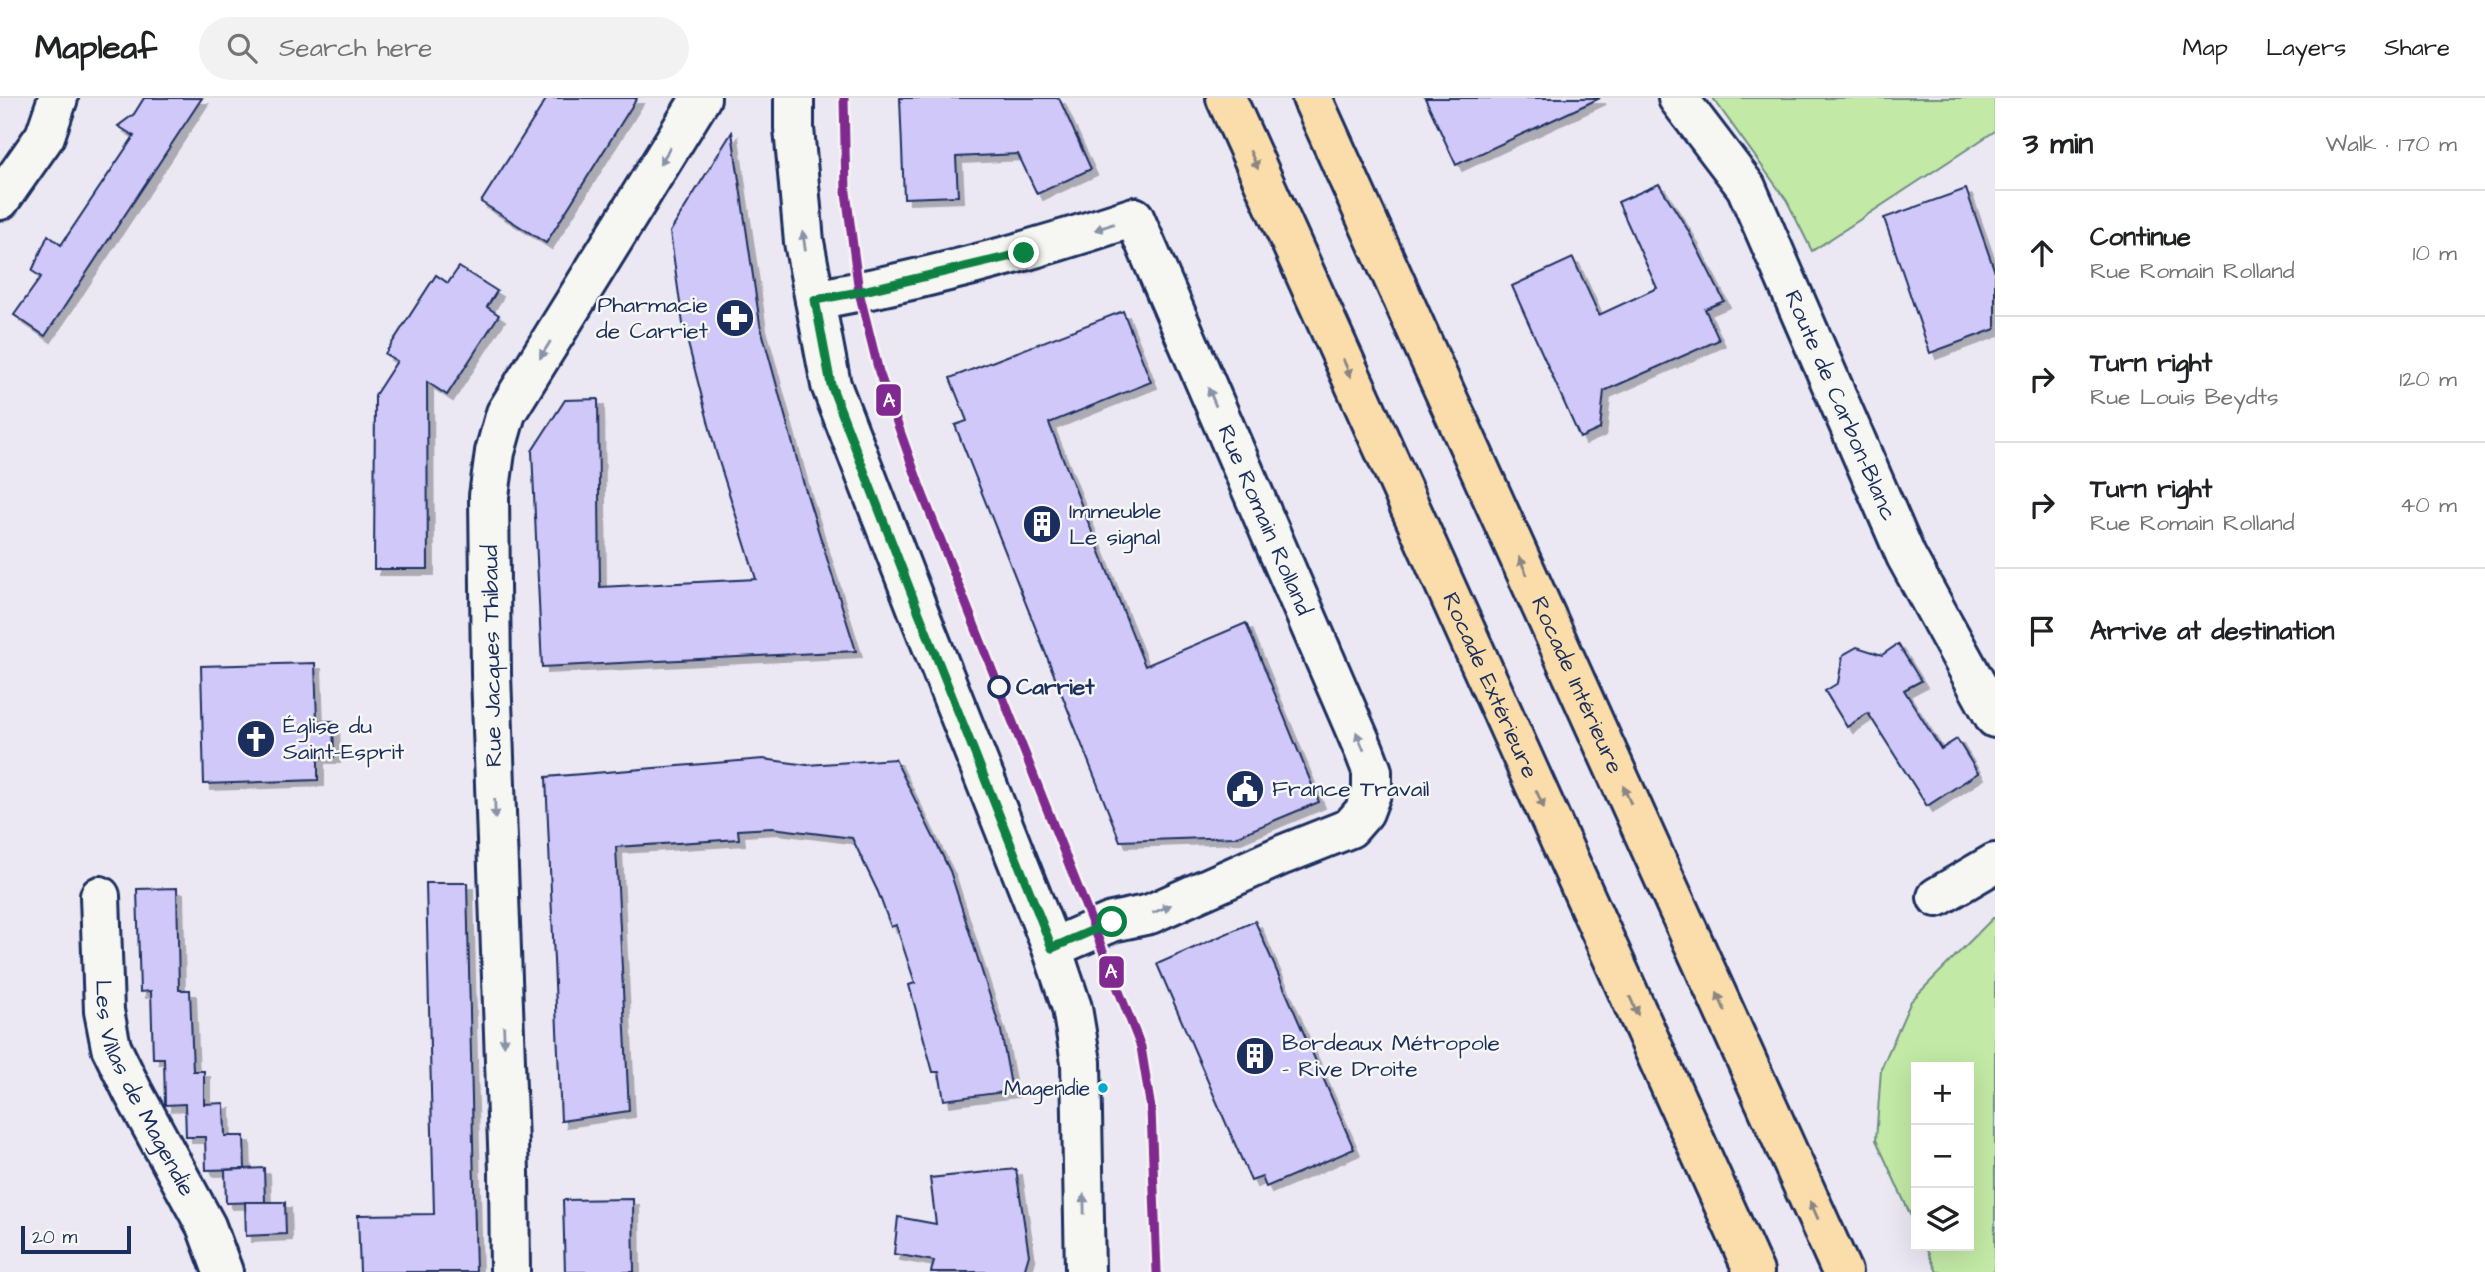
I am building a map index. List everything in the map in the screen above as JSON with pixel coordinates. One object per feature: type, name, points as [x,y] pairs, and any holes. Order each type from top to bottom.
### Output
[{"type":"highway","name":"Rocade Extérieure","points":[[1226,98],[1754,1272]]},
{"type":"highway","name":"Rocade Intérieure","points":[[1312,98],[1842,1272]]},
{"type":"street","points":[[0,200],[45,136],[58,98]]},
{"type":"street","name":"Rue Jacques Thibaud","points":[[510,1272],[509,1172],[491,674],[489,496],[495,452],[506,413],[701,98]]},
{"type":"street","points":[[794,98],[804,242],[831,385],[1052,948],[1072,1008],[1080,1062],[1085,1272]]},
{"type":"street","name":"Route de Carbon-Blanc","points":[[1678,98],[1746,187],[1906,556],[1995,718]]},
{"type":"street","name":"Rue Romain Rolland","points":[[815,300],[1024,253],[1134,217],[1372,771],[1371,791],[1364,812],[1350,828],[1150,914],[1112,922],[1052,948]]},
{"type":"street","points":[[1937,897],[1995,863]]},
{"type":"street","name":"Les Villas de Magendie","points":[[100,897],[104,1011],[111,1047],[206,1226],[223,1272]]},
{"type":"green space","points":[[1713,98],[1995,98],[1995,131],[1812,251],[1787,201]]},
{"type":"green space","points":[[1995,918],[1995,1272],[1937,1272],[1927,1251],[1974,1251],[1974,1062],[1911,1062],[1911,1216],[1876,1140],[1881,1069],[1911,1001]]},
{"type":"building","points":[[144,98],[202,98],[45,336],[14,315],[41,277],[32,271],[48,235],[61,245],[134,136],[118,126],[134,114]]},
{"type":"building","points":[[547,98],[637,98],[546,243],[481,202]]},
{"type":"building","points":[[900,98],[1059,98],[1091,169],[1037,194],[1018,154],[956,157],[958,196],[904,198]]},
{"type":"building","points":[[1425,98],[1600,98],[1456,165]]},
{"type":"building","points":[[732,132],[760,324],[804,485],[856,651],[542,667],[532,451],[565,400],[598,399],[600,587],[756,579],[716,452],[683,324],[670,232]]},
{"type":"building","points":[[1659,184],[1688,230],[1724,301],[1705,309],[1719,340],[1604,391],[1600,429],[1580,438],[1512,286],[1573,258],[1599,315],[1657,288],[1618,202]]},
{"type":"building","points":[[1966,189],[1995,272],[1995,329],[1930,353],[1884,218]]},
{"type":"building","points":[[459,267],[497,291],[487,307],[499,315],[447,395],[427,382],[428,569],[374,569],[375,395],[397,361],[385,354],[436,275],[448,283]]},
{"type":"building","name":"Immeuble Le signal","points":[[1123,311],[1151,382],[1049,423],[1145,666],[1246,623],[1319,802],[1235,837],[1120,841],[955,425],[967,421],[950,378]]},
{"type":"building","points":[[1898,644],[1921,681],[1904,690],[1941,749],[1957,739],[1978,773],[1927,806],[1868,713],[1847,727],[1825,691],[1838,683],[1843,655],[1857,647],[1882,655]]},
{"type":"building","name":"Église du Saint-Esprit","points":[[315,663],[317,721],[333,721],[334,757],[318,757],[318,780],[204,784],[201,666]]},
{"type":"building","points":[[763,759],[807,765],[895,759],[950,871],[1001,1031],[1012,1091],[944,1100],[939,1072],[933,1072],[909,985],[915,983],[896,925],[891,927],[878,892],[852,838],[772,828],[738,830],[739,839],[616,847],[629,1111],[561,1121],[546,777]]},
{"type":"building","points":[[426,883],[467,883],[476,1272],[360,1272],[358,1215],[434,1214]]},
{"type":"building","points":[[177,888],[179,990],[190,990],[193,1071],[204,1071],[204,1104],[224,1103],[225,1136],[244,1136],[245,1169],[206,1170],[205,1137],[186,1137],[185,1104],[165,1105],[164,1058],[153,1058],[151,991],[140,992],[137,889]]},
{"type":"building","name":"Bordeaux Métropole - Rive Droite","points":[[1255,921],[1354,1149],[1266,1187],[1262,1177],[1251,1181],[1157,964]]},
{"type":"building","points":[[264,1168],[265,1202],[226,1203],[225,1170]]},
{"type":"building","points":[[1016,1169],[1029,1255],[1024,1272],[931,1272],[934,1261],[894,1254],[898,1217],[936,1224],[930,1178]]},
{"type":"building","points":[[633,1199],[634,1272],[565,1272],[563,1200]]},
{"type":"building","points":[[245,1202],[285,1202],[286,1234],[246,1236]]},
{"type":"transit line","name":"A","points":[[844,98],[846,192],[859,292],[879,372],[921,490],[1141,1047],[1151,1109],[1157,1272]]},
{"type":"place","name":"Pharmacie de Carriet","points":[[735,318]]},
{"type":"place","name":"Immeuble Le signal","points":[[1042,524]]},
{"type":"place","name":"Carriet","points":[[999,687]]},
{"type":"place","name":"Église du Saint-Esprit","points":[[256,739]]},
{"type":"place","name":"France Travail","points":[[1245,789]]},
{"type":"place","name":"Bordeaux Métropole - Rive Droite","points":[[1255,1056]]},
{"type":"place","name":"Magendie","points":[[1103,1088]]},
{"type":"route","points":[[1024,253],[815,300],[831,385],[1052,948],[1112,922]]}]
